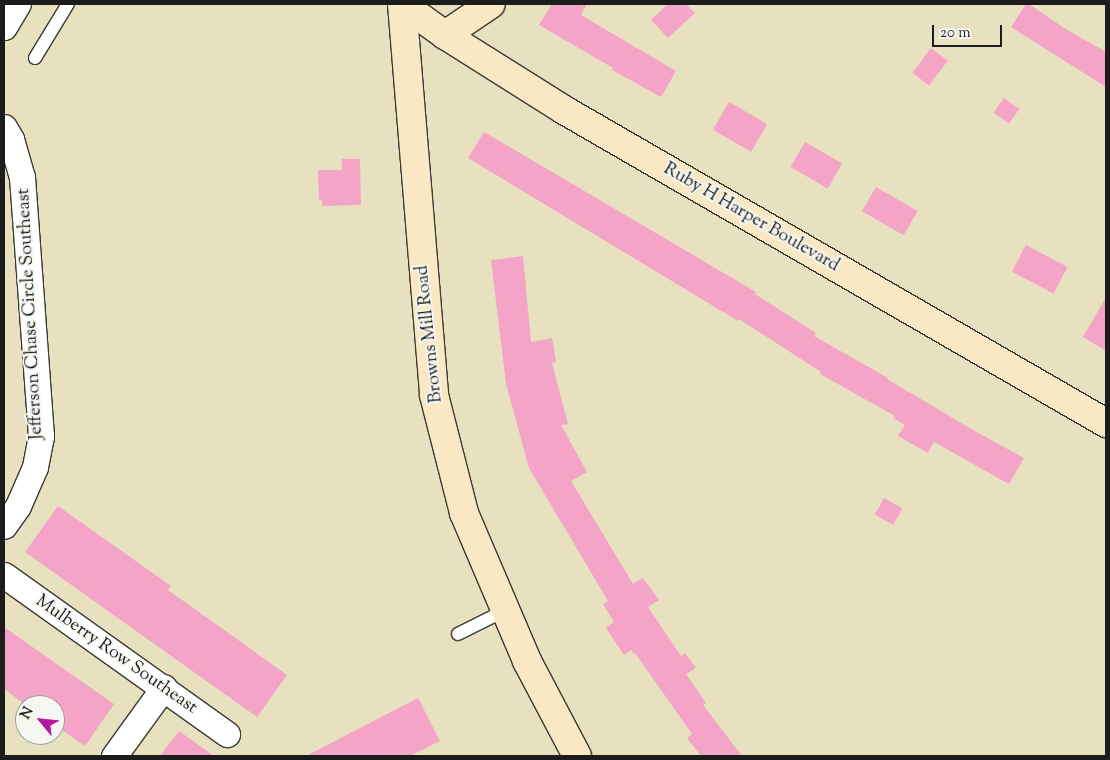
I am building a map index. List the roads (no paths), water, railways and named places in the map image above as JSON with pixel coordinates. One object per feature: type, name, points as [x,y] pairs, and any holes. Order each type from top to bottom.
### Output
[{"type":"street","points":[[4,27],[18,4]]},
{"type":"street","name":"Ruby H Harper Boulevard","points":[[402,4],[445,35],[572,115],[1106,424]]},
{"type":"street","name":"Browns Mill Road","points":[[402,4],[434,395],[464,513],[527,660],[577,756]]},
{"type":"street","points":[[445,35],[491,4]]},
{"type":"street","name":"Jefferson Chase Circle Southeast","points":[[4,526],[18,506],[35,467],[41,436],[22,177],[6,136]]},
{"type":"street","name":"Mulberry Row Southeast","points":[[4,575],[227,734]]},
{"type":"street","points":[[114,756],[164,688]]},
{"type":"lane","points":[[35,58],[68,4]]},
{"type":"lane","points":[[458,634],[506,610]]}]
